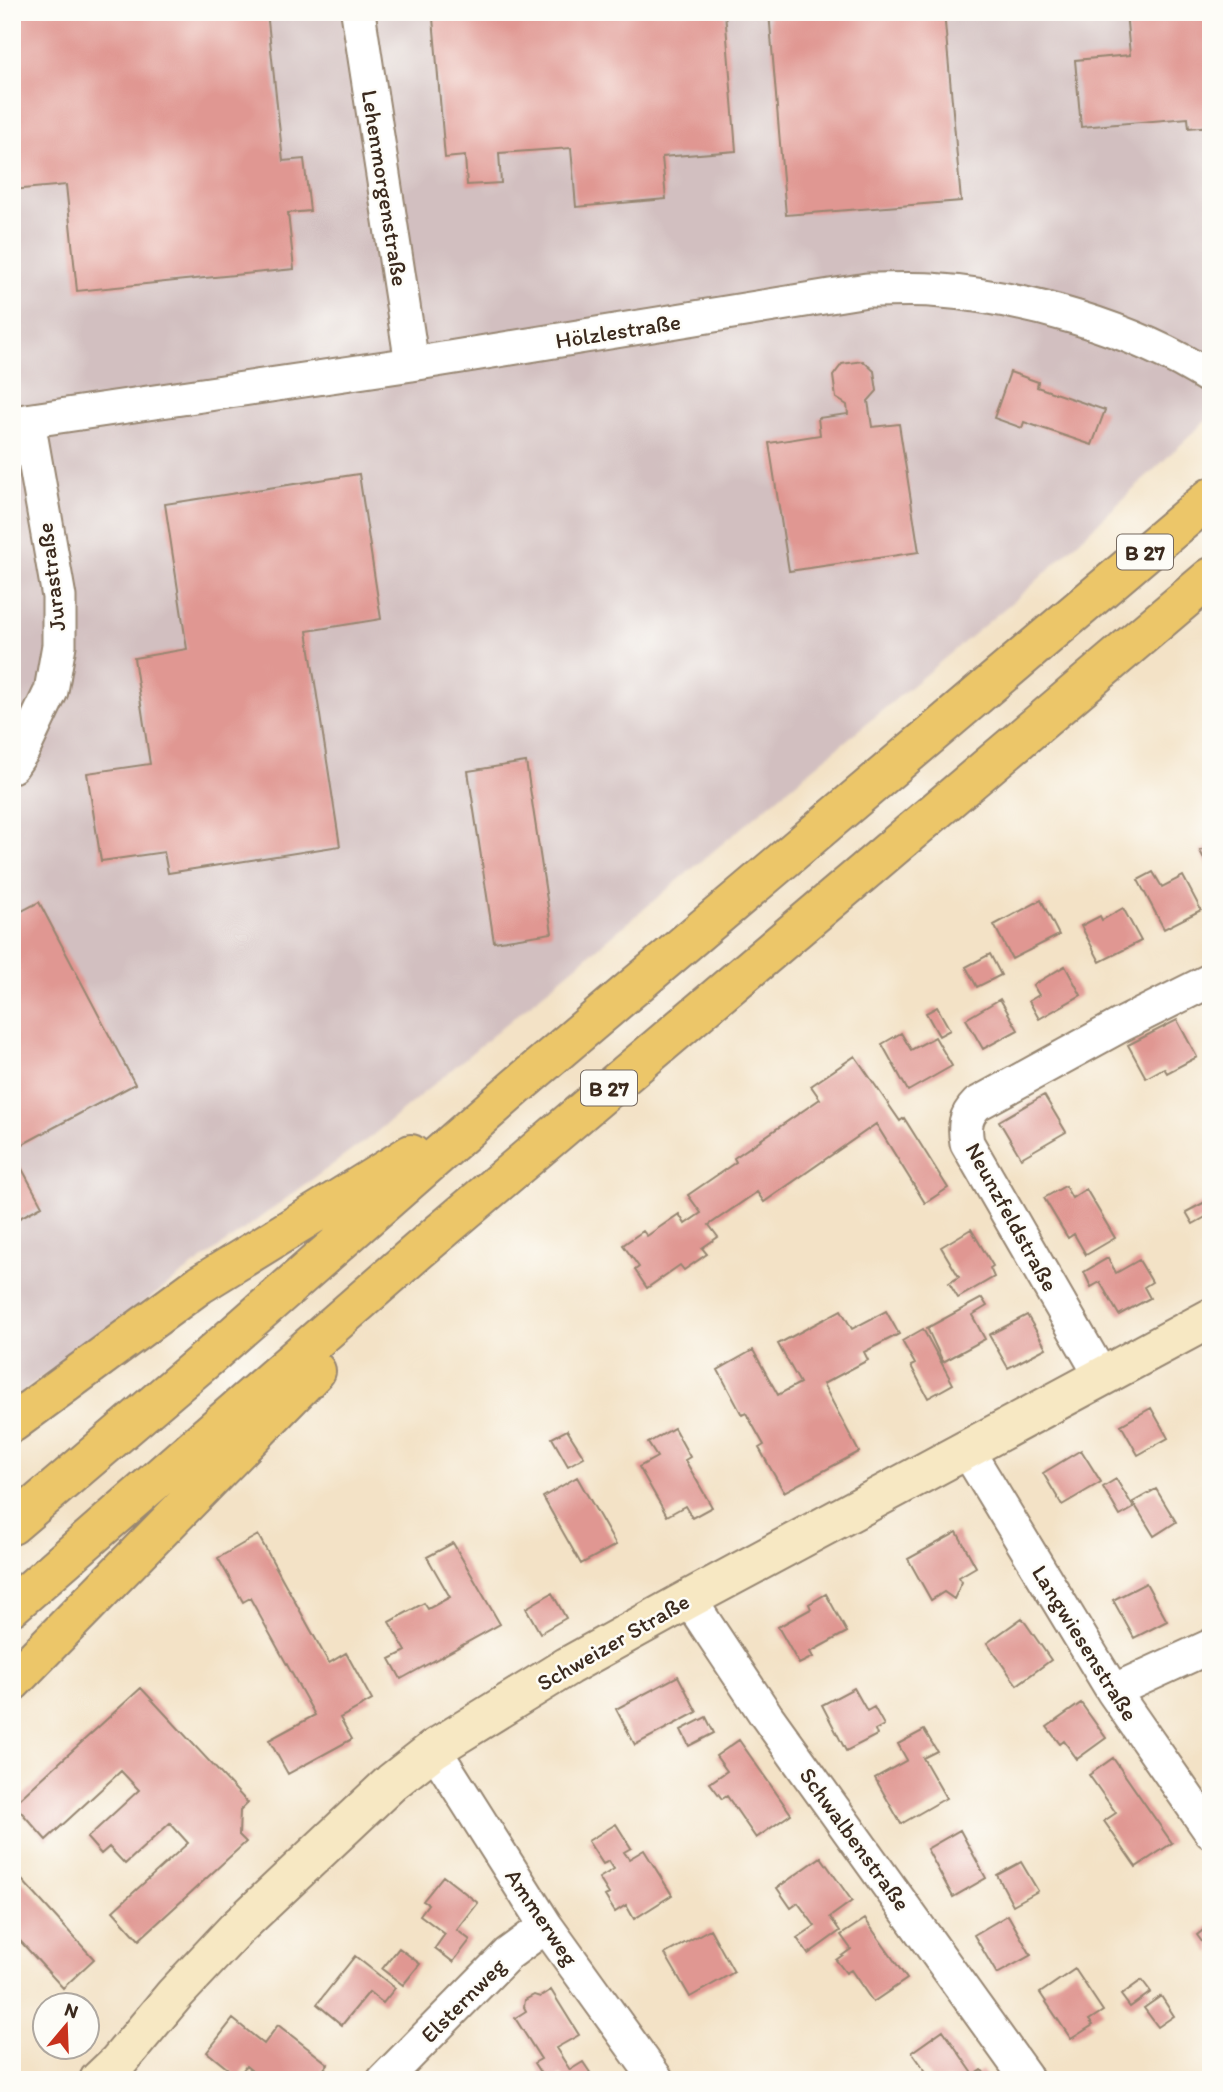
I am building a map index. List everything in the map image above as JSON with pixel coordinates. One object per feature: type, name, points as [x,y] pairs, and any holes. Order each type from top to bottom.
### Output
[{"type":"highway","name":"B 27","points":[[12,1525],[210,1356],[516,1087],[1211,497]]},
{"type":"highway","name":"B 27","points":[[12,1606],[418,1251],[1211,577]]},
{"type":"highway","points":[[12,1423],[199,1284],[516,1087]]},
{"type":"highway","points":[[12,1682],[345,1342],[418,1251]]},
{"type":"street","name":"Lehenmorgenstraße","points":[[358,12],[412,364]]},
{"type":"street","name":"Hölzlestraße","points":[[20,422],[412,364],[867,290],[931,290],[1048,309],[1155,347],[1207,375]]},
{"type":"street","name":"Jurastraße","points":[[12,766],[23,750],[51,691],[59,645],[59,597],[20,422]]},
{"type":"street","name":"Neunzfeldstraße","points":[[1102,1377],[968,1143],[965,1129],[967,1114],[977,1104],[1121,1025],[1209,986]]},
{"type":"street","name":"Schweizer Straße","points":[[99,2080],[118,2062],[175,1993],[236,1929],[392,1782],[434,1749],[568,1666],[1211,1318]]},
{"type":"street","name":"Langwiesenstraße","points":[[967,1450],[1113,1691],[1211,1832]]},
{"type":"street","name":"Schwalbenstraße","points":[[689,1599],[765,1715],[1026,2076]]},
{"type":"street","points":[[1113,1691],[1211,1646]]},
{"type":"street","name":"Ammerweg","points":[[434,1749],[546,1926],[657,2080]]},
{"type":"street","name":"Elsternweg","points":[[384,2080],[508,1954],[546,1926]]},
{"type":"shaded area","points":[[12,12],[1211,12],[1211,416],[1029,588],[373,1135],[12,1399]]},
{"type":"building","points":[[12,12],[267,12],[283,161],[304,159],[310,211],[288,213],[294,269],[77,291],[66,185],[12,190]]},
{"type":"building","points":[[493,12],[725,12],[736,151],[662,157],[666,199],[576,207],[571,148],[499,153],[501,183],[467,185],[465,156],[445,158],[433,18]]},
{"type":"building","points":[[769,12],[944,12],[961,201],[786,215]]},
{"type":"building","points":[[1126,12],[1211,12],[1211,126],[1189,128],[1188,118],[1081,127],[1075,60],[1130,55]]},
{"type":"building","points":[[863,361],[874,371],[877,391],[868,401],[872,427],[899,424],[919,552],[789,571],[769,443],[820,435],[818,418],[848,414],[847,405],[836,398],[833,376],[842,364]]},
{"type":"building","points":[[1010,372],[1038,382],[1037,387],[1105,410],[1092,445],[1024,422],[1022,428],[994,418]]},
{"type":"building","points":[[359,474],[381,619],[307,631],[340,846],[168,873],[164,852],[101,861],[87,773],[150,764],[134,658],[187,649],[165,504]]},
{"type":"building","points":[[526,762],[552,933],[494,942],[468,771]]},
{"type":"building","points":[[1211,846],[1211,872],[1200,851]]},
{"type":"building","points":[[1153,872],[1162,887],[1183,876],[1201,910],[1164,929],[1138,880]]},
{"type":"building","points":[[1041,900],[1059,935],[1012,959],[994,925]]},
{"type":"building","points":[[39,902],[135,1084],[12,1150],[12,916]]},
{"type":"building","points":[[1123,908],[1141,941],[1100,962],[1081,926],[1100,916],[1102,920]]},
{"type":"building","points":[[990,954],[1001,975],[977,987],[966,967]]},
{"type":"building","points":[[1065,966],[1081,995],[1039,1019],[1029,1001],[1039,995],[1033,985]]},
{"type":"building","points":[[1000,999],[1018,1030],[983,1049],[966,1019]]},
{"type":"building","points":[[937,1007],[950,1030],[939,1036],[926,1013]]},
{"type":"building","points":[[1177,1020],[1197,1057],[1167,1073],[1164,1068],[1146,1078],[1128,1045]]},
{"type":"building","points":[[901,1033],[911,1050],[935,1037],[952,1066],[908,1091],[882,1044]]},
{"type":"building","points":[[855,1056],[900,1121],[904,1118],[948,1188],[925,1203],[876,1124],[764,1202],[757,1192],[709,1225],[718,1237],[702,1248],[707,1254],[684,1270],[680,1265],[647,1288],[635,1270],[639,1267],[623,1245],[643,1231],[647,1236],[679,1214],[685,1224],[701,1213],[688,1195],[736,1162],[734,1158],[820,1099],[811,1086]]},
{"type":"building","points":[[1044,1095],[1066,1132],[1021,1158],[999,1121]]},
{"type":"building","points":[[12,1150],[42,1206],[12,1222]]},
{"type":"building","points":[[1065,1186],[1072,1198],[1086,1189],[1115,1238],[1086,1255],[1074,1234],[1068,1238],[1044,1198]]},
{"type":"building","points":[[1211,1199],[1211,1214],[1193,1224],[1186,1212]]},
{"type":"building","points":[[971,1229],[993,1266],[990,1268],[994,1277],[958,1298],[949,1283],[959,1277],[941,1247]]},
{"type":"building","points":[[1108,1258],[1116,1273],[1139,1260],[1152,1282],[1144,1287],[1150,1298],[1119,1315],[1100,1282],[1091,1287],[1084,1272]]},
{"type":"building","points":[[982,1298],[987,1306],[972,1315],[985,1339],[943,1362],[927,1328]]},
{"type":"building","points":[[841,1310],[852,1329],[886,1311],[899,1334],[864,1352],[868,1360],[823,1384],[859,1452],[784,1492],[759,1448],[764,1445],[746,1413],[742,1415],[718,1370],[753,1350],[778,1395],[800,1383],[778,1344]]},
{"type":"building","points":[[1027,1315],[1046,1348],[1008,1368],[989,1335]]},
{"type":"building","points":[[923,1329],[953,1384],[928,1398],[911,1366],[915,1364],[902,1341]]},
{"type":"building","points":[[1151,1408],[1168,1438],[1138,1455],[1121,1425]]},
{"type":"building","points":[[674,1428],[690,1457],[685,1460],[712,1507],[692,1518],[685,1506],[667,1516],[639,1467],[657,1457],[648,1443]]},
{"type":"building","points":[[567,1430],[584,1457],[568,1466],[552,1438]]},
{"type":"building","points":[[1081,1450],[1101,1482],[1062,1505],[1043,1473]]},
{"type":"building","points":[[577,1477],[616,1545],[581,1564],[543,1497]]},
{"type":"building","points":[[1116,1479],[1134,1508],[1120,1516],[1103,1487]]},
{"type":"building","points":[[1156,1489],[1176,1522],[1154,1536],[1133,1502]]},
{"type":"building","points":[[957,1532],[976,1567],[959,1577],[962,1582],[954,1599],[944,1592],[931,1600],[908,1559]]},
{"type":"building","points":[[258,1535],[329,1663],[346,1653],[372,1700],[340,1718],[352,1739],[288,1774],[269,1740],[315,1715],[250,1598],[243,1602],[218,1558]]},
{"type":"building","points":[[453,1543],[500,1624],[401,1679],[390,1659],[406,1651],[389,1622],[424,1603],[428,1609],[450,1597],[427,1557]]},
{"type":"building","points":[[1146,1583],[1167,1621],[1134,1638],[1113,1600]]},
{"type":"building","points":[[552,1593],[566,1618],[540,1633],[526,1608]]},
{"type":"building","points":[[826,1594],[847,1632],[810,1652],[813,1657],[799,1664],[778,1627],[811,1609],[809,1604]]},
{"type":"building","points":[[1022,1618],[1051,1660],[1017,1685],[987,1643]]},
{"type":"building","points":[[678,1676],[697,1712],[635,1745],[616,1709]]},
{"type":"building","points":[[141,1688],[248,1803],[240,1811],[239,1835],[246,1842],[139,1940],[113,1911],[188,1843],[170,1823],[125,1864],[109,1847],[101,1854],[87,1838],[139,1790],[121,1771],[46,1840],[14,1804]]},
{"type":"building","points":[[854,1688],[867,1711],[874,1707],[884,1725],[875,1730],[877,1735],[846,1751],[822,1705]]},
{"type":"building","points":[[1081,1703],[1106,1738],[1077,1759],[1064,1741],[1060,1744],[1047,1727]]},
{"type":"building","points":[[706,1717],[714,1733],[689,1746],[681,1730]]},
{"type":"building","points":[[924,1730],[937,1751],[923,1758],[946,1798],[901,1824],[875,1778],[907,1760],[898,1744]]},
{"type":"building","points":[[739,1740],[791,1814],[756,1838],[727,1796],[722,1799],[710,1783],[727,1771],[716,1756]]},
{"type":"building","points":[[1113,1758],[1172,1843],[1136,1867],[1104,1821],[1116,1813],[1089,1775]]},
{"type":"building","points":[[616,1824],[631,1848],[624,1852],[629,1859],[644,1850],[672,1895],[634,1919],[626,1905],[615,1912],[605,1896],[609,1894],[599,1878],[614,1869],[609,1861],[603,1864],[588,1841]]},
{"type":"building","points":[[960,1830],[986,1878],[953,1897],[927,1849]]},
{"type":"building","points":[[821,1857],[852,1901],[830,1917],[840,1931],[808,1954],[797,1938],[815,1926],[798,1903],[791,1908],[777,1888]]},
{"type":"building","points":[[1021,1862],[1038,1891],[1013,1905],[997,1875]]},
{"type":"building","points":[[12,1869],[94,1959],[63,1988],[12,1932]]},
{"type":"building","points":[[443,1876],[478,1903],[457,1930],[470,1940],[453,1962],[435,1948],[445,1934],[420,1915],[428,1904],[423,1901]]},
{"type":"building","points":[[1008,1915],[1031,1955],[997,1974],[974,1935]]},
{"type":"building","points":[[865,1919],[907,1979],[873,2002],[851,1970],[846,1973],[836,1960],[851,1949],[841,1935]]},
{"type":"building","points":[[1211,1924],[1211,1954],[1197,1935]]},
{"type":"building","points":[[710,1929],[734,1972],[690,1997],[665,1954]]},
{"type":"building","points":[[399,1948],[420,1964],[403,1985],[382,1969]]},
{"type":"building","points":[[355,1956],[395,1988],[383,2003],[369,1992],[342,2025],[317,2004]]},
{"type":"building","points":[[1075,1969],[1103,2011],[1089,2020],[1093,2025],[1071,2039],[1040,1993]]},
{"type":"building","points":[[1142,1980],[1151,1992],[1130,2007],[1121,1995]]},
{"type":"building","points":[[551,1990],[579,2035],[556,2048],[570,2070],[583,2062],[595,2080],[564,2080],[561,2075],[555,2080],[545,2080],[534,2063],[541,2059],[515,2018],[526,2011],[525,2000],[534,1995],[540,1997]]},
{"type":"building","points":[[1161,1996],[1174,2016],[1158,2027],[1144,2008]]},
{"type":"building","points":[[233,2019],[264,2044],[278,2025],[328,2064],[315,2080],[263,2080],[246,2066],[238,2077],[207,2052]]},
{"type":"building","points":[[943,2030],[974,2075],[982,2070],[989,2080],[932,2080],[912,2052]]}]
